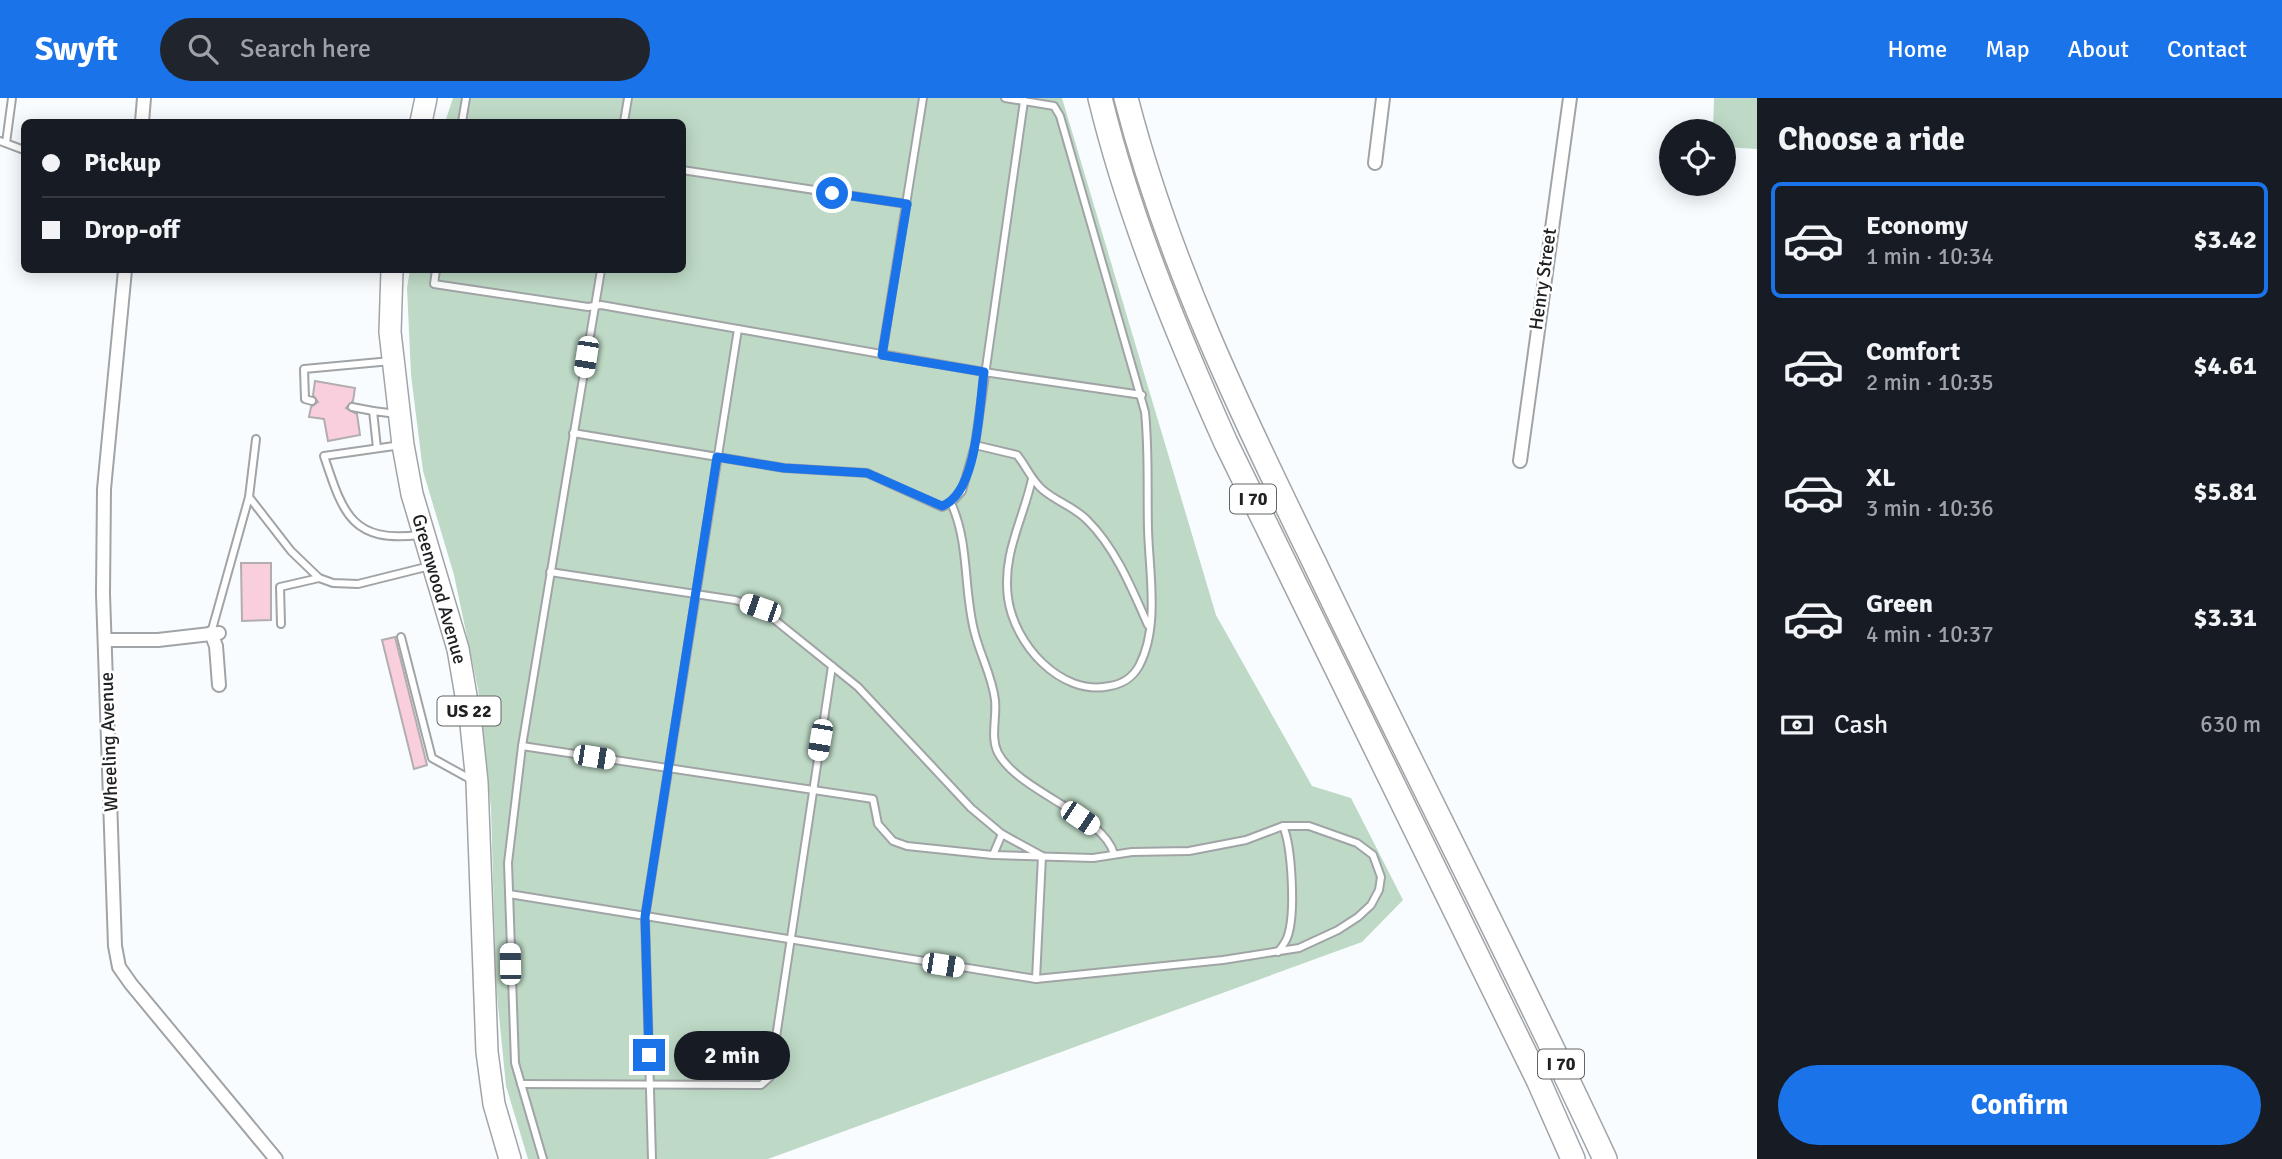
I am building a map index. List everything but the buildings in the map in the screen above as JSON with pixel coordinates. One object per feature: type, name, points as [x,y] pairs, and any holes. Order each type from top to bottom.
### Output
[{"type":"highway","name":"I 70","points":[[1100,98],[1111,142],[1180,339],[1232,455],[1490,980],[1573,1159]]},
{"type":"highway","name":"I 70","points":[[1126,98],[1164,222],[1201,324],[1338,614],[1605,1159]]},
{"type":"main road","points":[[422,119],[426,98]]},
{"type":"main road","name":"Greenwood Avenue","points":[[391,273],[389,286],[397,414],[424,534],[458,649],[471,725],[477,782],[487,1052],[494,1104],[510,1159]]},
{"type":"street","points":[[142,119],[144,98]]},
{"type":"street","points":[[1375,163],[1383,98]]},
{"type":"street","name":"Henry Street","points":[[1520,461],[1570,98]]},
{"type":"street","name":"Wheeling Avenue","points":[[125,273],[104,489],[105,640],[115,946],[120,967],[146,1004],[276,1159]]},
{"type":"street","points":[[105,640],[158,640],[215,633],[219,685]]},
{"type":"lane","points":[[12,98],[3,142],[21,149]]},
{"type":"lane","points":[[463,119],[467,98]]},
{"type":"lane","points":[[624,119],[628,98]]},
{"type":"lane","points":[[882,355],[923,98]]},
{"type":"lane","points":[[1005,98],[1054,106],[1060,116],[1142,395],[1149,451],[1150,628],[1139,666],[1131,677],[1118,685],[1086,686],[1067,681],[1036,657],[1016,624],[1006,582],[1013,535],[1032,479]]},
{"type":"lane","points":[[573,433],[784,468],[867,473],[928,503],[942,506],[951,503],[962,491],[975,445],[1024,101]]},
{"type":"lane","points":[[686,171],[907,204]]},
{"type":"lane","points":[[436,273],[434,284],[594,306],[984,372],[1142,395]]},
{"type":"lane","points":[[543,1159],[514,1050],[510,835],[522,746],[600,273]]},
{"type":"lane","points":[[652,1159],[645,917],[694,593],[738,329]]},
{"type":"lane","points":[[312,401],[305,399],[304,369],[393,361]]},
{"type":"lane","points":[[352,407],[397,414]]},
{"type":"lane","points":[[373,411],[377,448]]},
{"type":"lane","points":[[215,633],[249,497],[256,439]]},
{"type":"lane","points":[[403,445],[324,456],[337,495],[364,531],[394,538],[424,534]]},
{"type":"lane","points":[[975,445],[1017,456],[1045,493],[1066,503],[1088,521],[1123,570],[1150,628]]},
{"type":"lane","points":[[249,497],[291,551],[319,578],[333,583],[358,584],[433,565]]},
{"type":"lane","points":[[951,503],[960,522],[967,597],[975,636],[991,675],[998,753],[1037,789],[1102,833],[1111,843],[1114,854]]},
{"type":"lane","points":[[550,572],[694,593],[760,608],[858,687],[971,808],[1002,834],[1042,856]]},
{"type":"lane","points":[[281,624],[280,587],[319,578]]},
{"type":"lane","points":[[401,637],[432,758],[477,782]]},
{"type":"lane","points":[[521,1084],[761,1085],[770,1077],[832,666]]},
{"type":"lane","points":[[509,894],[1036,979],[1278,952],[1321,939],[1358,918],[1371,905],[1381,877],[1373,855],[1357,843],[1309,826],[1283,826],[1215,848],[1114,854],[1093,858],[993,855],[907,846],[893,841],[878,824],[873,799],[522,746]]},
{"type":"lane","points":[[1278,952],[1288,937],[1291,918],[1289,839],[1283,826]]},
{"type":"lane","points":[[993,855],[1002,834]]},
{"type":"lane","points":[[1036,979],[1042,856]]},
{"type":"green space","points":[[453,98],[1062,98],[1216,615],[1312,786],[1351,798],[1403,900],[1362,942],[768,1159],[528,1159],[506,1086],[496,985],[491,809],[478,689],[454,575],[423,471],[411,375],[407,288],[410,273],[686,273],[686,119],[446,119]]},
{"type":"green space","points":[[1714,98],[1757,98],[1757,149],[1736,148],[1736,119],[1713,119]]},
{"type":"route","points":[[649,1055],[645,917],[717,457],[784,468],[867,473],[928,503],[942,506],[951,503],[962,491],[975,445],[984,372],[882,355],[907,204],[832,193]]}]
